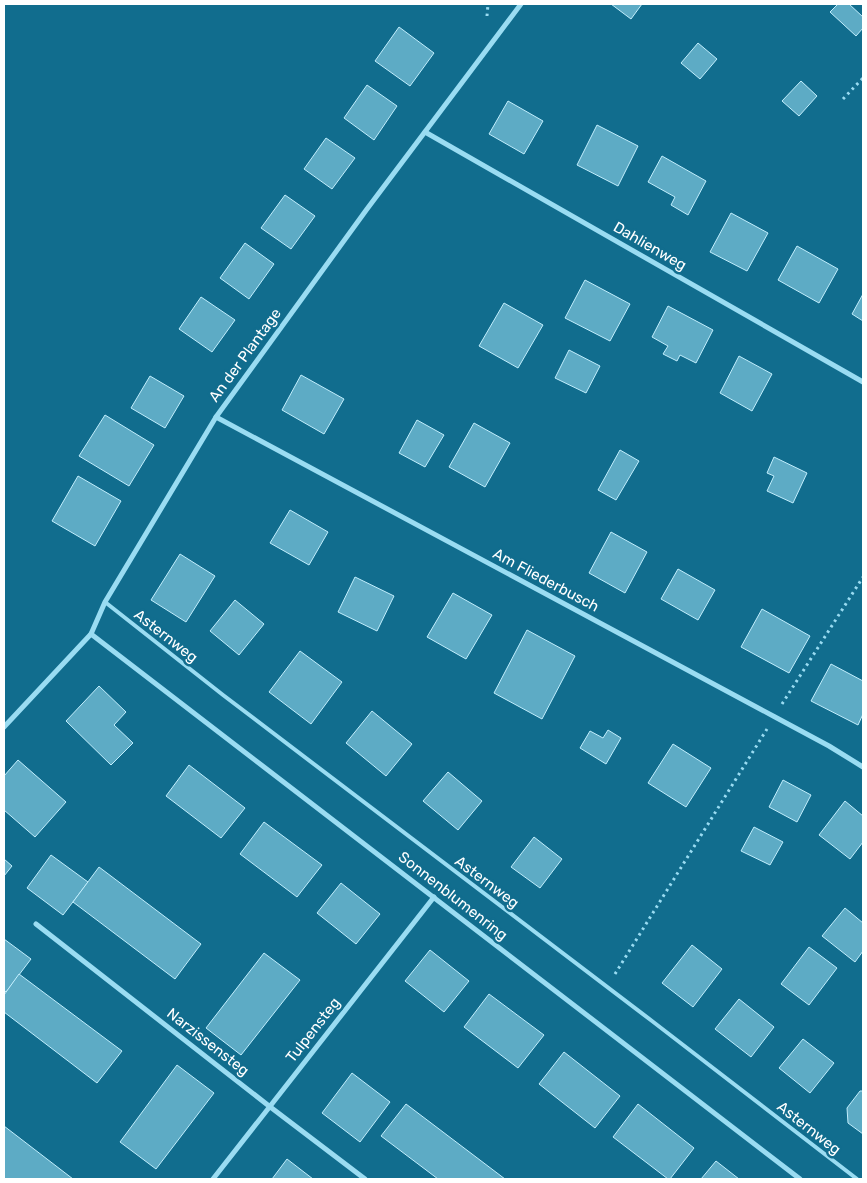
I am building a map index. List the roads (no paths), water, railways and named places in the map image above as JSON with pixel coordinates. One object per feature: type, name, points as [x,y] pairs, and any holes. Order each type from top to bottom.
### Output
[{"type":"street","name":"An der Plantage","points":[[4,727],[91,634],[106,602],[216,416],[328,262],[521,4]]},
{"type":"street","name":"Dahlienweg","points":[[425,132],[863,382]]},
{"type":"street","name":"Am Fliederbusch","points":[[216,416],[829,746],[863,767]]},
{"type":"street","name":"Sonnenblumenring","points":[[91,634],[800,1179]]},
{"type":"street","name":"Tulpensteg","points":[[213,1179],[434,897]]},
{"type":"street","name":"Narzissensteg","points":[[36,924],[365,1179]]},
{"type":"lane","name":"Asternweg","points":[[106,602],[223,696],[857,1179]]}]
